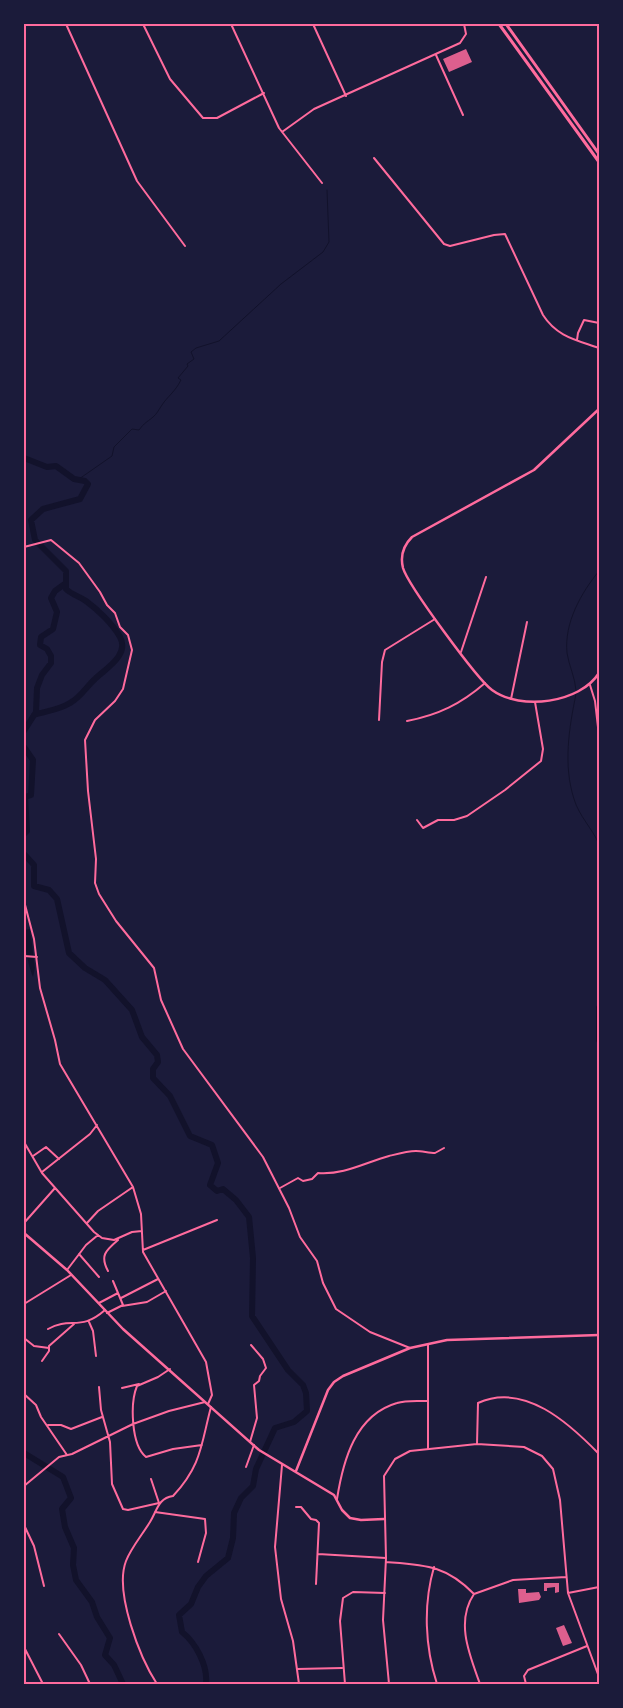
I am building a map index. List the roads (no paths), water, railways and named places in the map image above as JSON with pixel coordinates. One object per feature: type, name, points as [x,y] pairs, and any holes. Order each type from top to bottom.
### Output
[{"type":"highway","points":[[499,24],[599,162]]},
{"type":"highway","points":[[506,24],[599,154]]},
{"type":"street","points":[[66,24],[137,181],[185,246]]},
{"type":"street","points":[[143,24],[170,79],[203,118],[217,118],[235,106],[264,93]]},
{"type":"street","points":[[232,24],[282,132],[322,183]]},
{"type":"street","points":[[313,24],[346,96]]},
{"type":"street","points":[[282,132],[314,109],[436,55],[464,39],[466,34],[464,24]]},
{"type":"street","points":[[436,55],[464,115]]},
{"type":"street","points":[[374,158],[444,244],[450,246],[505,234],[547,322],[557,332],[599,348]]},
{"type":"street","points":[[577,340],[584,320],[599,324]]},
{"type":"street","points":[[599,409],[534,470],[418,532],[407,542],[402,559],[405,574],[435,618],[484,683],[492,690],[511,699],[535,702],[563,696],[590,685],[599,673]]},
{"type":"street","points":[[24,547],[51,540],[74,557],[115,613],[120,627],[131,642],[131,661],[123,689],[115,701],[95,720],[85,740],[87,785],[96,859],[95,883],[107,908],[154,968],[161,1000],[183,1049],[223,1104],[252,1139],[279,1188],[300,1236],[317,1260],[323,1282],[336,1309],[370,1332],[410,1348]]},
{"type":"street","points":[[461,652],[486,577]]},
{"type":"street","points":[[379,720],[382,662],[385,650],[435,618]]},
{"type":"street","points":[[511,699],[527,622]]},
{"type":"street","points":[[407,721],[449,709],[484,683]]},
{"type":"street","points":[[590,685],[595,701],[599,736]]},
{"type":"street","points":[[417,820],[423,828],[438,820],[454,820],[467,816],[538,764],[543,749],[535,702]]},
{"type":"street","points":[[24,901],[37,957],[40,988],[56,1040],[60,1064],[133,1187],[140,1208],[143,1250],[180,1319],[206,1362],[212,1395],[208,1404],[203,1445],[199,1457],[182,1487],[174,1496],[168,1497],[159,1503],[128,1510],[123,1509],[111,1481],[108,1435],[102,1417],[99,1387]]},
{"type":"street","points":[[24,956],[37,957]]},
{"type":"street","points":[[42,1173],[90,1134],[97,1125]]},
{"type":"street","points":[[24,1142],[42,1173],[86,1223],[98,1235],[110,1240],[119,1239]]},
{"type":"street","points":[[33,1156],[46,1147],[59,1159]]},
{"type":"street","points":[[279,1188],[298,1178],[302,1181],[312,1179],[318,1173],[333,1174],[343,1170],[352,1170],[388,1156],[417,1150],[435,1153],[444,1148]]},
{"type":"street","points":[[86,1223],[98,1211],[133,1187]]},
{"type":"street","points":[[24,1223],[54,1188]]},
{"type":"street","points":[[143,1250],[217,1220]]},
{"type":"street","points":[[108,1271],[103,1261],[103,1256],[119,1239],[132,1232],[142,1231]]},
{"type":"street","points":[[24,1233],[67,1270],[106,1312],[260,1450],[337,1499],[344,1512],[353,1519],[384,1519]]},
{"type":"street","points":[[67,1270],[79,1254],[98,1235]]},
{"type":"street","points":[[79,1254],[100,1277]]},
{"type":"street","points":[[24,1304],[72,1275]]},
{"type":"street","points":[[121,1298],[159,1279]]},
{"type":"street","points":[[112,1280],[121,1298],[122,1306]]},
{"type":"street","points":[[48,1329],[57,1324],[89,1322],[106,1312],[122,1306],[147,1302],[166,1290]]},
{"type":"street","points":[[98,1303],[118,1293]]},
{"type":"street","points":[[89,1322],[93,1332],[96,1356]]},
{"type":"street","points":[[42,1361],[49,1348],[74,1324]]},
{"type":"street","points":[[295,1471],[328,1390],[334,1382],[343,1376],[410,1348],[428,1343],[447,1340],[599,1334]]},
{"type":"street","points":[[24,1338],[34,1346],[49,1348]]},
{"type":"street","points":[[428,1343],[428,1448]]},
{"type":"street","points":[[250,1442],[257,1418],[254,1385],[259,1382],[266,1368],[263,1359],[251,1345]]},
{"type":"street","points":[[122,1388],[158,1377],[170,1369]]},
{"type":"street","points":[[139,1384],[132,1397],[133,1424],[138,1444],[146,1457],[178,1448],[203,1445]]},
{"type":"street","points":[[24,1394],[36,1405],[40,1417],[48,1425],[67,1455]]},
{"type":"street","points":[[477,1444],[476,1404],[480,1401],[510,1398],[536,1404],[551,1411],[599,1454]]},
{"type":"street","points":[[337,1499],[348,1451],[372,1418],[397,1403],[427,1401]]},
{"type":"street","points":[[24,1486],[59,1457],[108,1435],[164,1413],[208,1404]]},
{"type":"street","points":[[48,1425],[61,1425],[71,1429],[102,1417]]},
{"type":"street","points":[[389,1684],[383,1626],[386,1562],[383,1483],[387,1469],[395,1459],[405,1452],[477,1444],[524,1447],[542,1456],[553,1469],[560,1500],[568,1593],[599,1678]]},
{"type":"street","points":[[246,1467],[254,1445]]},
{"type":"street","points":[[282,1463],[275,1547],[281,1599],[290,1626],[298,1684]]},
{"type":"street","points":[[151,1479],[159,1503],[126,1561],[123,1574],[130,1628],[146,1666],[157,1684]]},
{"type":"street","points":[[296,1507],[301,1508],[311,1519],[319,1523],[316,1584]]},
{"type":"street","points":[[155,1512],[205,1519],[206,1533],[198,1562]]},
{"type":"street","points":[[24,1525],[34,1546],[44,1586]]},
{"type":"street","points":[[318,1554],[386,1558]]},
{"type":"street","points":[[386,1562],[434,1566],[456,1577],[474,1594]]},
{"type":"street","points":[[434,1566],[430,1584],[427,1634],[429,1658],[437,1684]]},
{"type":"street","points":[[474,1594],[513,1580],[566,1577]]},
{"type":"street","points":[[568,1593],[599,1587]]},
{"type":"street","points":[[345,1684],[340,1622],[343,1598],[354,1592],[385,1593]]},
{"type":"street","points":[[474,1594],[466,1619],[465,1640],[480,1684]]},
{"type":"street","points":[[59,1634],[82,1665],[90,1684]]},
{"type":"street","points":[[24,1643],[24,1650],[44,1684]]},
{"type":"street","points":[[526,1684],[524,1676],[528,1670],[587,1646]]},
{"type":"street","points":[[297,1669],[343,1668]]},
{"type":"waterway","points":[[79,479],[112,456],[114,447],[132,429],[139,430],[156,414],[179,384],[181,380],[178,378],[188,366],[187,364],[194,359],[191,352],[196,348],[219,341],[281,284],[323,252],[329,242],[327,190]]},
{"type":"waterway","points":[[24,458],[47,467],[56,466],[74,479],[85,481],[88,484],[80,499],[43,509],[31,520],[35,540],[66,571],[66,583],[55,591],[51,598],[57,612],[53,629],[41,637],[40,645],[47,649],[51,656],[51,663],[42,675],[37,688],[36,712],[24,731]]},
{"type":"waterway","points":[[576,690],[567,653],[568,631],[580,599],[599,571]]},
{"type":"waterway","points":[[34,715],[74,701],[115,661],[122,650],[120,637],[113,627],[90,604],[66,589],[66,583]]},
{"type":"waterway","points":[[576,694],[568,746],[569,773],[574,799],[579,811],[599,844]]},
{"type":"waterway","points":[[24,747],[33,760],[31,795],[25,797],[27,831],[24,834]]},
{"type":"waterway","points":[[24,854],[34,865],[34,886],[49,890],[57,899],[69,953],[85,968],[105,980],[132,1010],[142,1037],[157,1055],[158,1062],[153,1069],[153,1078],[170,1096],[190,1136],[212,1145],[218,1163],[210,1185],[217,1191],[223,1189],[236,1200],[249,1217],[253,1258],[252,1316],[288,1370],[303,1385],[306,1393],[307,1411],[294,1422],[275,1428],[256,1469],[253,1486],[241,1498],[234,1513],[233,1538],[228,1558],[206,1576],[198,1587],[191,1604],[179,1615],[182,1632],[192,1642],[200,1655],[205,1670],[206,1684]]},
{"type":"waterway","points":[[599,1008],[599,1040]]},
{"type":"waterway","points":[[24,1453],[63,1477],[71,1498],[62,1509],[65,1527],[74,1548],[73,1565],[76,1580],[92,1602],[97,1617],[110,1638],[105,1655],[114,1665],[123,1684]]}]
